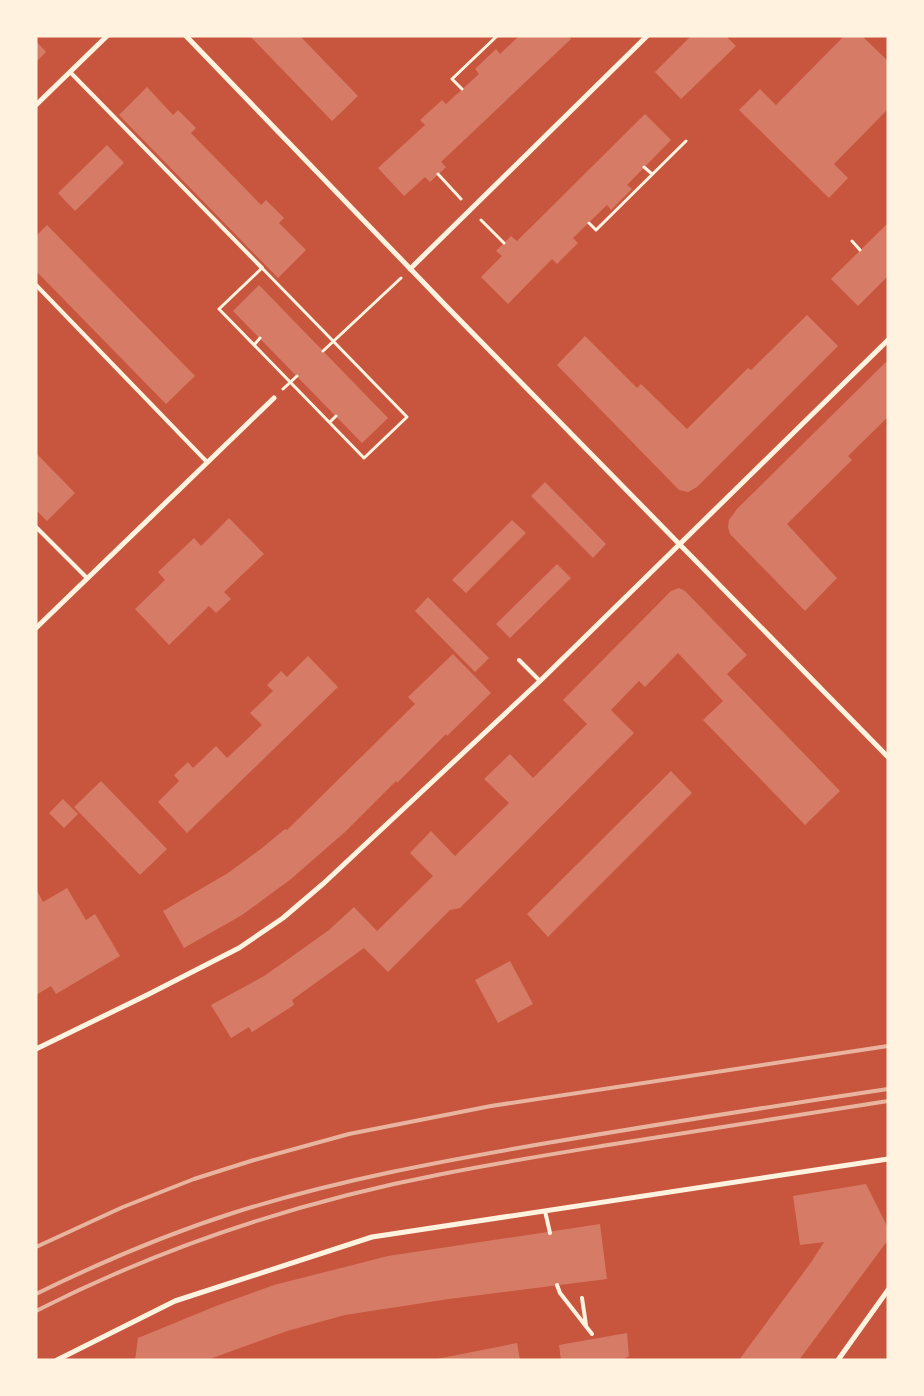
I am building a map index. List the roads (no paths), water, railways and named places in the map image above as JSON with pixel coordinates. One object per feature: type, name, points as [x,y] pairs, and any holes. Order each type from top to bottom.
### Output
[{"type":"street","points":[[36,105],[107,36]]},
{"type":"street","points":[[186,36],[410,269],[888,756]]},
{"type":"street","points":[[410,269],[647,36]]},
{"type":"street","points":[[36,1049],[239,948],[282,918],[324,883],[540,681],[888,340]]},
{"type":"street","points":[[36,628],[274,398]]},
{"type":"street","points":[[62,1359],[174,1301],[372,1237],[888,1160]]},
{"type":"street","points":[[838,1360],[888,1290]]},
{"type":"lane","points":[[70,72],[262,268]]},
{"type":"lane","points":[[36,285],[207,462]]},
{"type":"lane","points":[[36,526],[87,578]]},
{"type":"lane","points":[[519,660],[540,681]]},
{"type":"lane","points":[[545,1211],[550,1233]]},
{"type":"lane","points":[[557,1285],[560,1293],[592,1334]]},
{"type":"lane","points":[[582,1298],[586,1326]]},
{"type":"railway","points":[[36,1247],[123,1207],[194,1179],[254,1160],[349,1134],[491,1106],[888,1046]]},
{"type":"railway","points":[[36,1294],[160,1239],[236,1212],[313,1190],[429,1164],[547,1143],[888,1089]]},
{"type":"railway","points":[[36,1311],[134,1266],[234,1228],[286,1212],[390,1185],[504,1162],[888,1101]]}]
